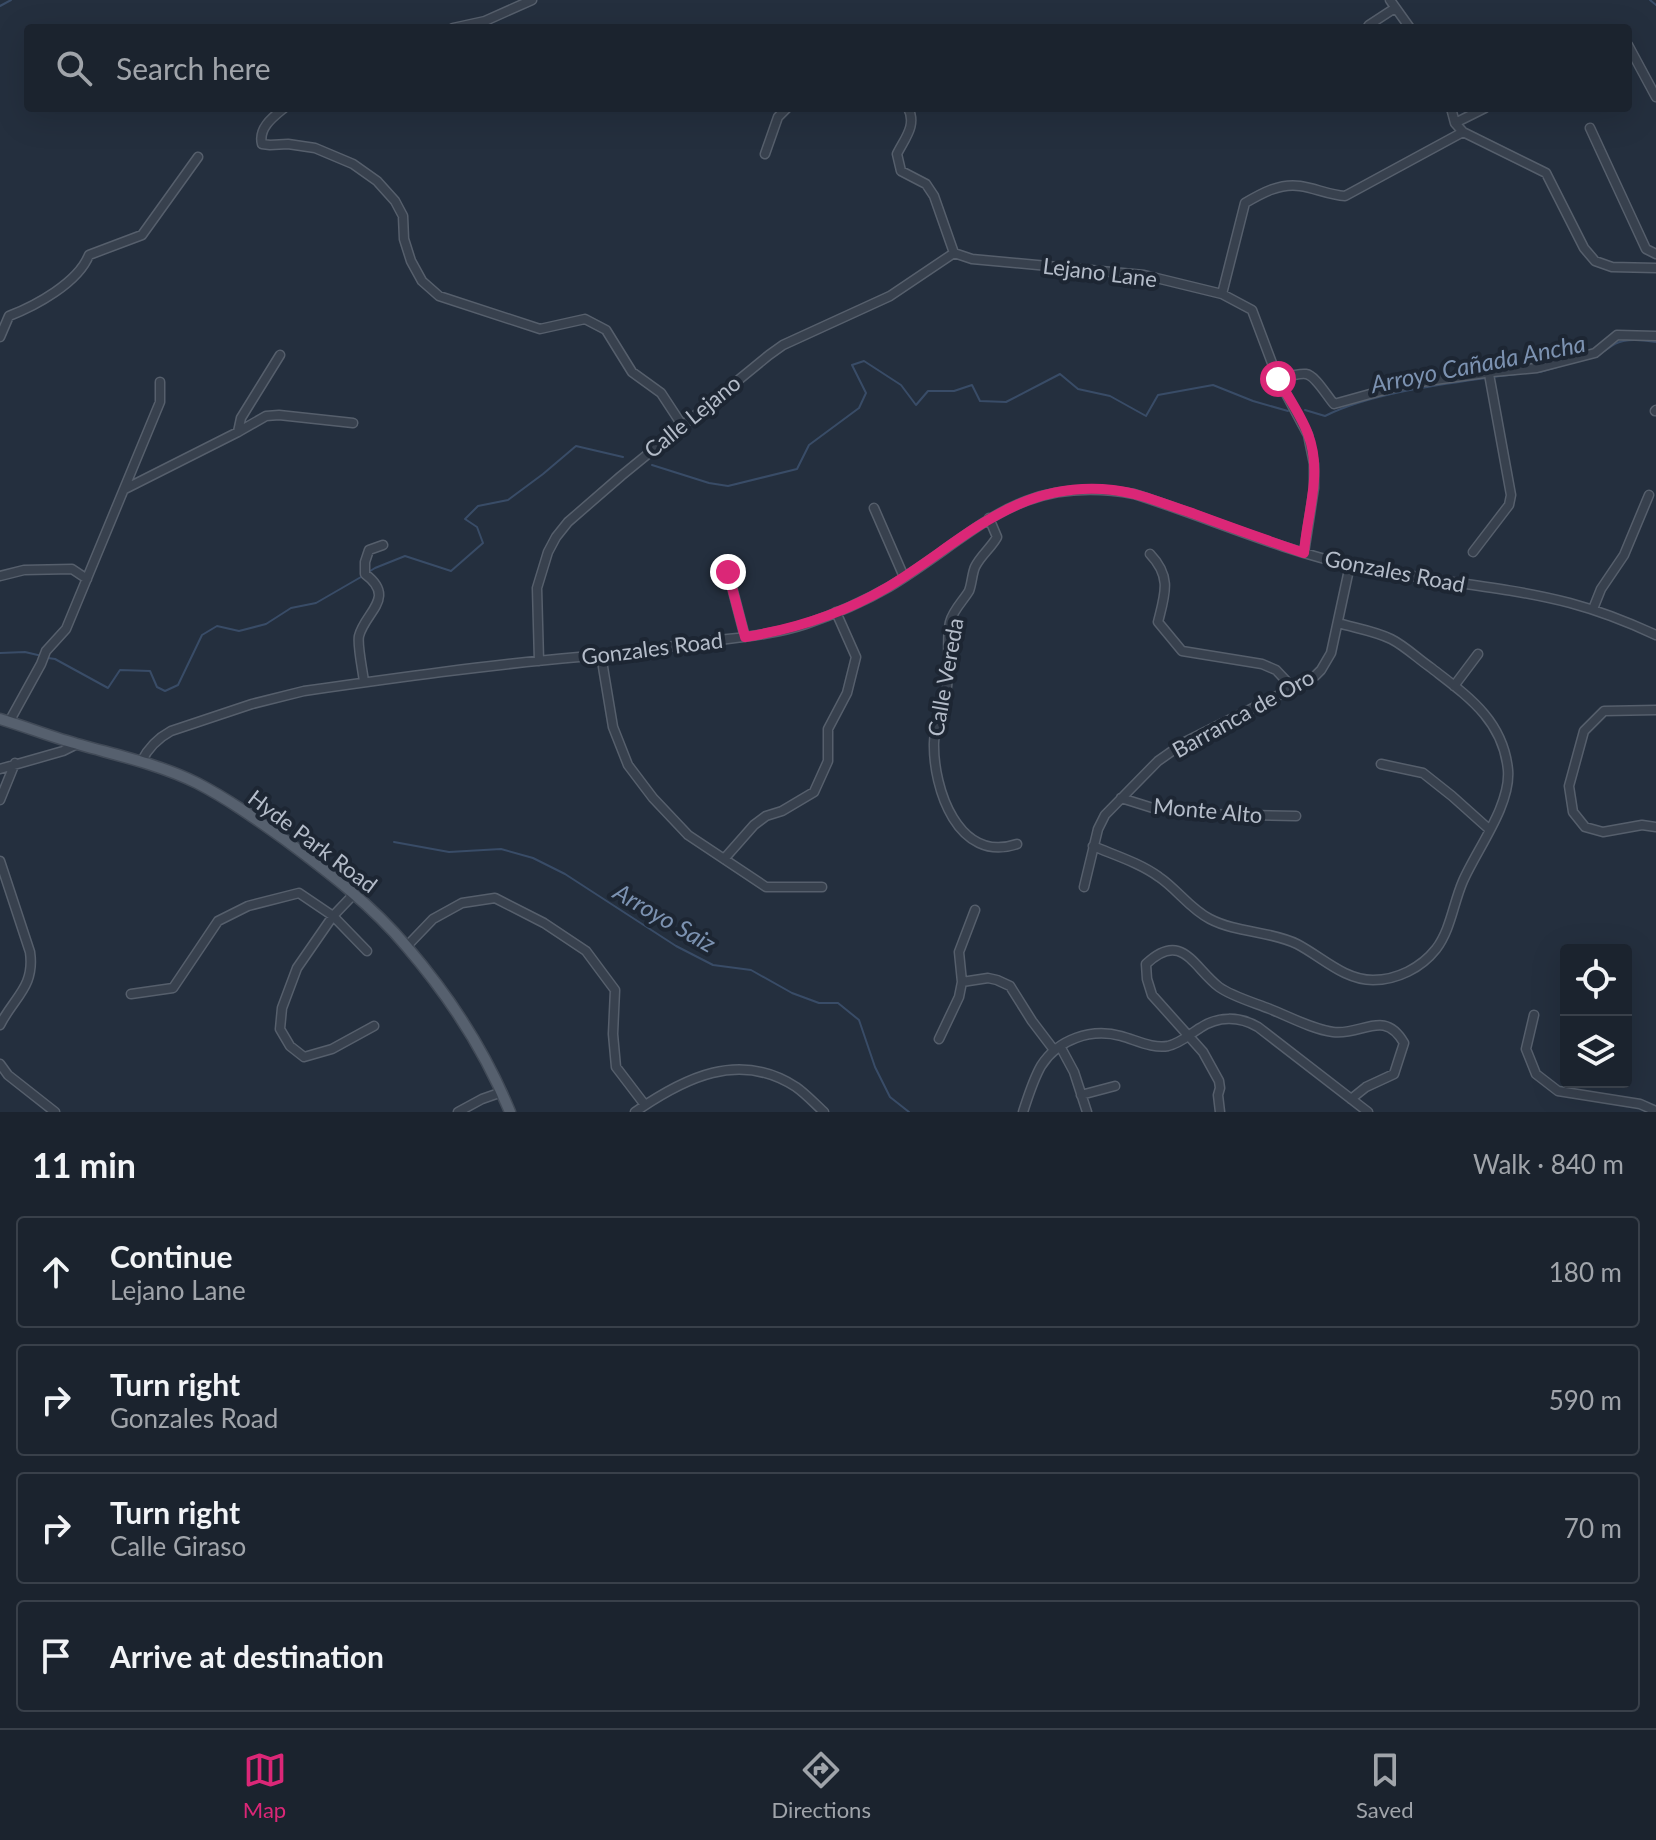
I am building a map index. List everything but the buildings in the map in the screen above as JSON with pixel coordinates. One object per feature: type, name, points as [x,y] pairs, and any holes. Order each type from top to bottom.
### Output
[{"type":"main road","name":"Hyde Park Road","points":[[4,720],[195,782],[241,809],[313,861],[354,894],[407,946],[451,1004],[502,1092],[510,1112]]},
{"type":"street","points":[[471,24],[532,0]]},
{"type":"street","points":[[1370,24],[1392,4],[1407,24]]},
{"type":"street","points":[[1632,52],[1656,97]]},
{"type":"street","points":[[280,112],[262,130],[262,144],[315,148],[353,164],[377,181],[395,201],[403,216],[404,239],[411,261],[422,281],[439,296],[540,329],[585,319],[606,330],[632,372],[661,393],[682,425]]},
{"type":"street","points":[[765,154],[778,117],[783,112]]},
{"type":"street","points":[[910,112],[913,117],[911,129],[897,154],[901,171],[926,184],[934,196],[954,253]]},
{"type":"street","points":[[1452,112],[1455,123],[1463,132],[1546,173],[1584,248],[1595,261],[1612,267],[1656,268]]},
{"type":"street","points":[[1455,123],[1477,112]]},
{"type":"street","points":[[1590,128],[1646,249],[1656,254]]},
{"type":"street","points":[[1222,294],[1245,203],[1270,189],[1297,185],[1345,196],[1463,132]]},
{"type":"street","points":[[0,337],[9,316],[27,309],[67,283],[89,255],[142,235],[198,157]]},
{"type":"street","name":"Lejano Lane","points":[[954,253],[972,259],[1144,275],[1222,294],[1252,310],[1278,379],[1308,435],[1314,464],[1313,495],[1304,553]]},
{"type":"street","name":"Calle Lejano","points":[[539,661],[537,588],[548,552],[574,516],[751,368],[783,345],[890,296],[954,253]]},
{"type":"street","points":[[1278,379],[1307,374],[1315,377],[1334,404],[1406,384],[1537,368],[1595,353],[1617,335],[1656,336]]},
{"type":"street","points":[[238,432],[241,418],[280,355]]},
{"type":"street","points":[[1473,552],[1509,505],[1511,495],[1489,378]]},
{"type":"street","points":[[4,720],[41,664],[46,651],[66,629],[160,402],[160,382]]},
{"type":"street","points":[[124,489],[266,416],[353,423]]},
{"type":"street","name":"Gonzales Road","points":[[141,762],[161,737],[171,731],[278,696],[364,682],[745,637],[805,624],[871,596],[1015,504],[1071,490],[1112,490],[1134,494],[1304,553],[1350,565],[1554,599],[1593,609],[1656,635]]},
{"type":"street","points":[[1593,609],[1601,589],[1624,555],[1649,495]]},
{"type":"street","points":[[874,508],[904,577]]},
{"type":"street","name":"Calle Vereda","points":[[989,518],[997,537],[981,556],[973,571],[970,589],[951,618],[947,694],[934,739],[934,754],[946,807],[972,840],[994,847],[1017,844]]},
{"type":"street","points":[[364,682],[359,637],[376,607],[379,591],[374,581],[365,574],[365,562],[369,550],[383,545]]},
{"type":"street","points":[[1150,554],[1161,565],[1166,580],[1158,622],[1182,651],[1262,664],[1276,670],[1293,688]]},
{"type":"street","name":"Barranca de Oro","points":[[1084,887],[1093,846],[1105,815],[1158,761],[1176,747],[1315,676],[1327,663],[1350,565]]},
{"type":"street","points":[[0,576],[24,570],[72,569],[87,579]]},
{"type":"street","points":[[728,572],[745,637]]},
{"type":"street","points":[[724,859],[766,816],[782,811],[814,792],[828,761],[828,729],[847,693],[856,657],[836,612]]},
{"type":"street","points":[[1093,846],[1157,875],[1195,910],[1212,921],[1295,943],[1346,974],[1373,980],[1388,979],[1402,975],[1426,960],[1444,937],[1462,885],[1506,792],[1508,771],[1503,751],[1489,718],[1454,686],[1394,640],[1338,623]]},
{"type":"street","points":[[1454,686],[1478,654]]},
{"type":"street","points":[[601,655],[613,727],[628,765],[653,798],[688,835],[766,887],[822,887]]},
{"type":"street","points":[[1656,710],[1604,711],[1584,731],[1569,786],[1573,812],[1585,827],[1603,832],[1642,825],[1656,827]]},
{"type":"street","points":[[0,769],[77,744]]},
{"type":"street","points":[[0,800],[16,763]]},
{"type":"street","points":[[1381,764],[1423,773],[1490,830]]},
{"type":"street","name":"Monte Alto","points":[[1121,798],[1156,809],[1204,814],[1296,816]]},
{"type":"street","points":[[0,861],[32,965],[23,993],[0,1025]]},
{"type":"street","points":[[131,994],[173,988],[218,921],[248,906],[299,893],[333,916],[367,951]]},
{"type":"street","points":[[354,894],[333,916],[297,968],[282,1008],[280,1029],[290,1046],[304,1057],[332,1049],[374,1026]]},
{"type":"street","points":[[407,946],[433,919],[462,903],[495,898],[544,923],[586,951],[615,990],[613,1034],[616,1067],[645,1105]]},
{"type":"street","points":[[939,1039],[956,1006],[962,982],[959,952],[975,910]]},
{"type":"street","points":[[1220,1112],[1218,1095],[1212,1084],[1214,1074],[1206,1057],[1152,995],[1146,964],[1157,954],[1183,951],[1221,989],[1321,1029],[1340,1033],[1380,1024],[1397,1031],[1404,1043],[1394,1074],[1366,1087],[1351,1099]]},
{"type":"street","points":[[962,982],[988,978],[1007,984],[1017,994],[1032,1021],[1074,1072],[1087,1112]]},
{"type":"street","points":[[1534,1015],[1526,1049],[1536,1074],[1558,1091],[1640,1104],[1656,1111]]},
{"type":"street","points":[[1023,1112],[1038,1072],[1057,1048],[1080,1036],[1116,1035],[1163,1047],[1174,1045],[1210,1022],[1221,1019],[1252,1023],[1368,1112]]},
{"type":"street","points":[[0,1064],[8,1075],[55,1112]]},
{"type":"street","points":[[635,1112],[683,1082],[715,1071],[742,1069],[770,1074],[796,1088],[824,1112]]},
{"type":"street","points":[[1081,1095],[1115,1086]]},
{"type":"street","points":[[464,1111],[482,1099],[502,1092]]},
{"type":"waterway","points":[[0,6],[11,0]]},
{"type":"waterway","points":[[1650,0],[1656,5]]},
{"type":"waterway","name":"Arroyo Cañada Ancha","points":[[1597,355],[1624,341],[1656,342]]},
{"type":"waterway","name":"Arroyo Cañada Ancha","points":[[652,465],[728,486],[797,469],[809,445],[859,408],[866,393],[852,365],[864,361],[901,385],[916,405],[928,391],[954,391],[972,385],[980,401],[1006,402],[1060,374],[1078,389],[1110,396],[1146,416],[1158,395],[1213,385],[1288,411]]},
{"type":"waterway","name":"Arroyo Cañada Ancha","points":[[1540,372],[1557,367]]},
{"type":"waterway","name":"Arroyo Cañada Ancha","points":[[1492,377],[1517,374]]},
{"type":"waterway","name":"Arroyo Cañada Ancha","points":[[1305,410],[1325,416],[1382,396],[1486,378]]},
{"type":"waterway","name":"Arroyo Cañada Ancha","points":[[367,573],[405,556],[451,571],[483,543],[477,527],[465,519],[478,506],[508,500],[576,446],[623,457]]},
{"type":"waterway","name":"Arroyo Cañada Ancha","points":[[48,658],[108,688],[120,670],[150,671],[157,687],[165,691],[178,685],[202,635],[217,626],[239,631],[266,624],[291,608],[316,603],[361,577]]},
{"type":"waterway","name":"Arroyo Cañada Ancha","points":[[0,653],[25,652],[42,656]]},
{"type":"waterway","name":"Arroyo Saiz","points":[[394,842],[449,852],[501,849],[533,858],[565,874],[676,946],[713,965],[751,970],[792,993],[819,1003],[838,1003],[859,1020],[875,1067],[890,1097],[909,1112]]},
{"type":"route","points":[[728,572],[745,637],[773,632],[805,624],[854,605],[904,577],[989,518],[1015,504],[1044,495],[1091,489],[1134,494],[1304,553],[1313,495],[1314,464],[1308,435],[1278,379]]}]
